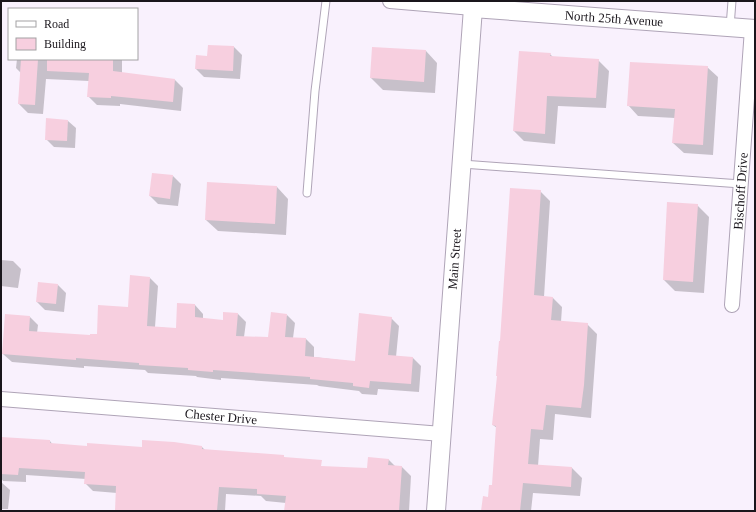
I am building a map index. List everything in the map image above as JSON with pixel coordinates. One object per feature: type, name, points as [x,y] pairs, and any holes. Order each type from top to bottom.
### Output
[{"type":"street","points":[[390,1],[472,8]]},
{"type":"street","name":"North 25th Avenue","points":[[472,8],[754,29]]},
{"type":"street","name":"Main Street","points":[[436,511],[472,8]]},
{"type":"street","name":"Bischoff Drive","points":[[732,304],[754,29]]},
{"type":"street","name":"Chester Drive","points":[[1,399],[442,434]]},
{"type":"lane","points":[[307,193],[315,91],[326,1]]},
{"type":"lane","points":[[730,27],[732,1]]},
{"type":"lane","points":[[461,164],[741,184]]},
{"type":"building","points":[[208,45],[234,46],[233,71],[195,69],[196,55],[207,56]]},
{"type":"building","points":[[372,47],[426,50],[424,82],[370,78]]},
{"type":"building","points":[[519,51],[551,53],[550,56],[599,59],[596,98],[547,96],[545,134],[513,131]]},
{"type":"building","points":[[21,60],[38,60],[35,105],[18,104]]},
{"type":"building","points":[[47,60],[113,60],[113,71],[175,79],[173,102],[111,96],[111,98],[87,97],[89,73],[47,71]]},
{"type":"building","points":[[630,62],[708,66],[703,145],[672,143],[675,109],[627,106]]},
{"type":"building","points":[[46,118],[68,120],[67,141],[45,140]]},
{"type":"building","points":[[152,173],[173,175],[170,199],[149,196]]},
{"type":"building","points":[[207,182],[277,186],[275,224],[205,220]]},
{"type":"building","points":[[510,188],[541,190],[534,295],[553,297],[551,320],[588,323],[584,385],[581,408],[546,405],[543,430],[531,429],[528,464],[572,467],[571,487],[523,483],[520,511],[481,511],[483,496],[488,497],[489,485],[492,485],[496,426],[492,425],[500,341]]},
{"type":"building","points":[[667,202],[698,204],[693,282],[663,280]]},
{"type":"building","points":[[130,275],[150,277],[147,326],[176,328],[177,303],[195,304],[195,317],[223,320],[223,312],[238,313],[236,336],[268,337],[271,312],[287,314],[285,337],[306,338],[305,356],[355,361],[359,313],[392,317],[388,355],[413,357],[411,384],[370,381],[369,388],[353,386],[353,383],[310,379],[310,377],[213,370],[213,372],[188,370],[188,368],[139,365],[139,363],[2,354],[5,314],[30,316],[29,331],[90,335],[97,334],[98,305],[128,307]]},
{"type":"building","points":[[38,282],[58,284],[56,304],[36,302]]},
{"type":"building","points":[[1,437],[50,440],[50,443],[87,446],[87,443],[142,447],[142,440],[174,442],[202,446],[202,449],[284,455],[284,457],[322,460],[321,466],[367,468],[368,457],[389,459],[388,465],[402,466],[399,511],[284,511],[286,496],[257,494],[257,489],[219,487],[217,511],[115,511],[116,486],[84,484],[85,472],[19,468],[18,475],[1,474]]}]
